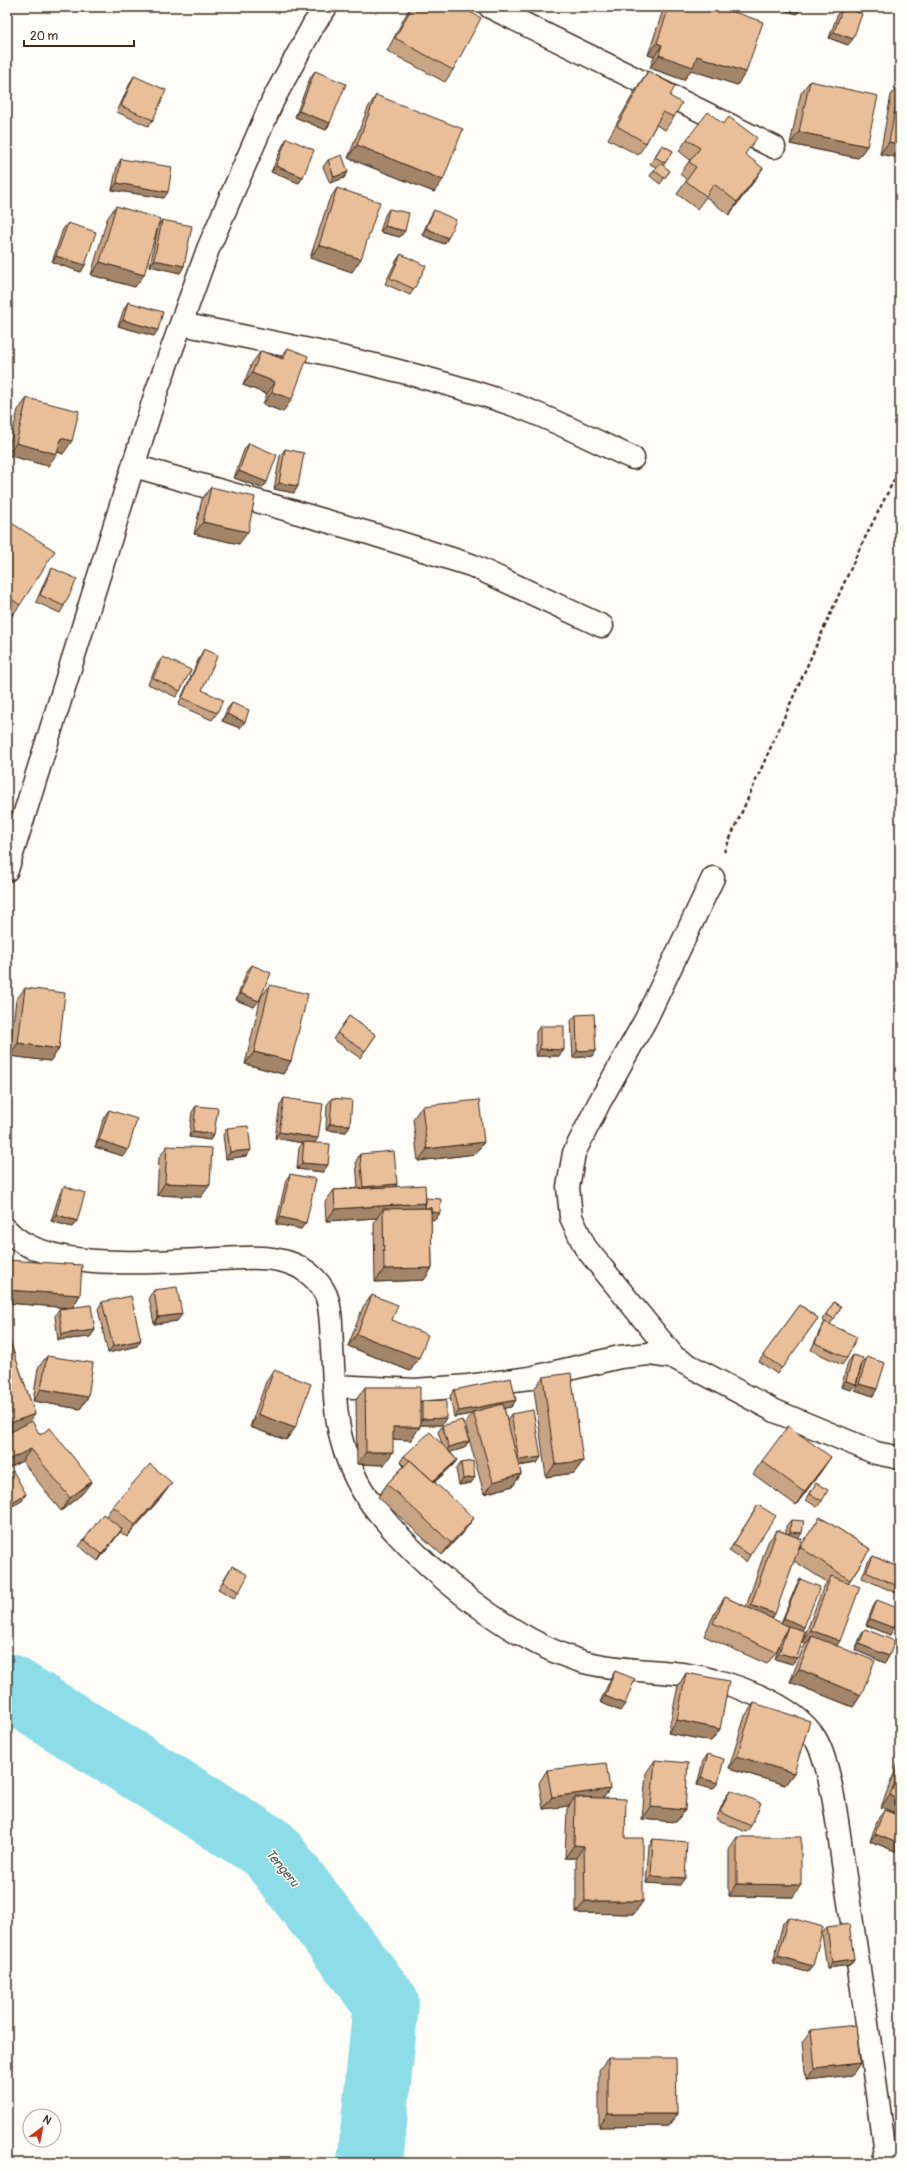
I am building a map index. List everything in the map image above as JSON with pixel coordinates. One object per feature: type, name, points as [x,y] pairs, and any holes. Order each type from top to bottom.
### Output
[{"type":"street","points":[[7,870],[93,588],[134,466],[156,393],[208,249],[273,100],[314,24],[326,7]]},
{"type":"street","points":[[490,7],[774,147]]},
{"type":"street","points":[[181,324],[317,351],[420,377],[515,406],[633,458]]},
{"type":"street","points":[[134,466],[372,534],[471,565],[602,626]]},
{"type":"street","points":[[675,1358],[585,1248],[571,1217],[568,1187],[574,1153],[598,1103],[646,1019],[713,878]]},
{"type":"street","points":[[7,1230],[29,1247],[55,1255],[98,1262],[250,1257],[276,1259],[299,1266],[315,1278],[326,1295],[331,1326],[334,1386],[340,1436],[352,1473],[377,1511],[418,1554],[470,1601],[508,1626],[543,1645],[583,1662],[632,1670],[692,1675],[732,1686],[776,1704],[804,1724],[817,1741],[836,1814],[886,2163]]},
{"type":"street","points":[[334,1386],[415,1390],[468,1386],[530,1378],[620,1357],[649,1354],[675,1358],[703,1371],[775,1411],[876,1454],[900,1458]]},
{"type":"path","points":[[713,878],[858,552],[900,468]]},
{"type":"building","points":[[412,7],[461,7],[481,18],[453,70],[395,38]]},
{"type":"building","points":[[669,7],[720,7],[763,22],[746,72],[697,56],[693,67],[659,55],[662,45],[657,43]]},
{"type":"building","points":[[843,7],[862,14],[853,39],[834,32]]},
{"type":"building","points":[[315,71],[346,84],[330,123],[299,111]]},
{"type":"building","points":[[648,71],[675,86],[670,96],[682,103],[674,117],[663,112],[646,143],[617,126]]},
{"type":"building","points":[[134,76],[166,90],[153,120],[121,106]]},
{"type":"building","points":[[810,81],[878,96],[867,146],[799,132]]},
{"type":"building","points":[[900,83],[900,144],[889,142]]},
{"type":"building","points":[[376,95],[463,129],[443,180],[357,145]]},
{"type":"building","points":[[708,112],[723,124],[729,117],[757,138],[745,154],[763,168],[737,202],[714,184],[706,196],[686,181],[696,167],[689,162],[700,148],[687,139]]},
{"type":"building","points":[[287,138],[314,150],[303,177],[276,166]]},
{"type":"building","points":[[662,145],[673,151],[665,163],[655,157]]},
{"type":"building","points":[[342,155],[348,172],[334,177],[328,160]]},
{"type":"building","points":[[121,159],[172,167],[168,192],[117,183]]},
{"type":"building","points":[[660,163],[670,171],[664,178],[654,170]]},
{"type":"building","points":[[337,188],[380,202],[361,259],[319,245]]},
{"type":"building","points":[[116,206],[160,219],[144,275],[100,262]]},
{"type":"building","points":[[389,209],[409,213],[405,231],[385,226]]},
{"type":"building","points":[[434,210],[456,220],[448,238],[426,228]]},
{"type":"building","points":[[162,220],[192,226],[184,266],[154,260]]},
{"type":"building","points":[[68,223],[96,232],[85,265],[56,256]]},
{"type":"building","points":[[401,254],[426,266],[414,289],[390,278]]},
{"type":"building","points":[[128,302],[163,312],[158,330],[123,320]]},
{"type":"building","points":[[288,348],[308,356],[292,399],[272,392],[275,382],[252,373],[261,351],[283,359]]},
{"type":"building","points":[[27,398],[79,411],[72,441],[61,438],[57,454],[16,443]]},
{"type":"building","points":[[249,443],[277,455],[267,482],[239,471]]},
{"type":"building","points":[[285,449],[304,453],[298,486],[279,483]]},
{"type":"building","points":[[211,487],[255,497],[248,532],[203,522]]},
{"type":"building","points":[[7,520],[55,551],[20,605],[7,596]]},
{"type":"building","points":[[52,568],[77,579],[64,606],[40,595]]},
{"type":"building","points":[[204,649],[218,655],[202,690],[223,700],[217,713],[182,698]]},
{"type":"building","points":[[163,657],[191,670],[180,691],[153,678]]},
{"type":"building","points":[[232,703],[249,710],[245,722],[227,714]]},
{"type":"building","points":[[252,965],[271,973],[259,1001],[240,993]]},
{"type":"building","points":[[270,985],[308,994],[291,1061],[254,1052]]},
{"type":"building","points":[[25,988],[65,993],[59,1049],[18,1043]]},
{"type":"building","points":[[594,1014],[596,1050],[577,1051],[576,1015]]},
{"type":"building","points":[[349,1016],[376,1035],[365,1051],[337,1033]]},
{"type":"building","points":[[540,1026],[564,1026],[564,1050],[540,1049]]},
{"type":"building","points":[[284,1098],[323,1104],[318,1138],[279,1132]]},
{"type":"building","points":[[332,1098],[352,1100],[350,1125],[330,1124]]},
{"type":"building","points":[[479,1100],[484,1142],[427,1149],[422,1106]]},
{"type":"building","points":[[196,1106],[218,1108],[214,1134],[193,1131]]},
{"type":"building","points":[[109,1110],[137,1119],[128,1150],[99,1140]]},
{"type":"building","points":[[248,1126],[251,1150],[230,1152],[227,1128]]},
{"type":"building","points":[[304,1142],[330,1144],[328,1165],[302,1163]]},
{"type":"building","points":[[167,1146],[212,1148],[210,1185],[165,1183]]},
{"type":"building","points":[[394,1151],[397,1184],[363,1187],[360,1154]]},
{"type":"building","points":[[290,1174],[316,1179],[306,1223],[280,1217]]},
{"type":"building","points":[[425,1185],[426,1203],[335,1209],[334,1190]]},
{"type":"building","points":[[64,1186],[85,1193],[77,1221],[56,1214]]},
{"type":"building","points":[[426,1198],[441,1199],[440,1213],[431,1212],[431,1208],[425,1208]]},
{"type":"building","points":[[431,1208],[432,1268],[384,1269],[383,1209]]},
{"type":"building","points":[[7,1260],[82,1265],[80,1295],[7,1290]]},
{"type":"building","points":[[177,1287],[182,1314],[158,1317],[154,1290]]},
{"type":"building","points":[[372,1295],[398,1305],[392,1320],[428,1335],[419,1358],[357,1334]]},
{"type":"building","points":[[131,1296],[141,1340],[113,1346],[102,1302]]},
{"type":"building","points":[[834,1302],[841,1307],[834,1319],[826,1314]]},
{"type":"building","points":[[91,1305],[95,1330],[62,1334],[59,1309]]},
{"type":"building","points":[[800,1305],[818,1318],[782,1368],[763,1355]]},
{"type":"building","points":[[825,1322],[857,1337],[847,1358],[815,1343]]},
{"type":"building","points":[[7,1333],[35,1414],[10,1423],[7,1414]]},
{"type":"building","points":[[853,1355],[863,1358],[856,1384],[846,1381]]},
{"type":"building","points":[[47,1356],[93,1363],[88,1397],[41,1389]]},
{"type":"building","points":[[867,1357],[885,1363],[877,1389],[859,1384]]},
{"type":"building","points":[[274,1370],[311,1384],[295,1428],[258,1414]]},
{"type":"building","points":[[571,1373],[583,1461],[555,1464],[543,1377]]},
{"type":"building","points":[[511,1378],[516,1400],[459,1411],[454,1390]]},
{"type":"building","points":[[365,1387],[420,1387],[420,1427],[393,1427],[393,1452],[366,1452]]},
{"type":"building","points":[[446,1400],[446,1418],[422,1419],[422,1401]]},
{"type":"building","points":[[503,1404],[521,1474],[493,1482],[473,1412]]},
{"type":"building","points":[[533,1410],[541,1457],[519,1460],[511,1414]]},
{"type":"building","points":[[462,1420],[469,1441],[449,1447],[442,1426]]},
{"type":"building","points":[[32,1421],[40,1435],[50,1428],[92,1481],[70,1498],[31,1449],[8,1460],[7,1458],[7,1434]]},
{"type":"building","points":[[788,1426],[831,1457],[804,1492],[762,1461]]},
{"type":"building","points":[[430,1432],[457,1460],[433,1481],[404,1456]]},
{"type":"building","points":[[410,1460],[474,1518],[451,1543],[387,1484]]},
{"type":"building","points":[[473,1461],[475,1477],[463,1479],[461,1463]]},
{"type":"building","points":[[150,1464],[172,1483],[135,1525],[113,1506]]},
{"type":"building","points":[[13,1471],[26,1494],[7,1505],[7,1475]]},
{"type":"building","points":[[816,1483],[828,1490],[822,1501],[810,1494]]},
{"type":"building","points":[[758,1505],[776,1516],[750,1555],[733,1545]]},
{"type":"building","points":[[103,1514],[122,1529],[102,1554],[84,1540]]},
{"type":"building","points":[[820,1517],[870,1549],[850,1580],[800,1547]]},
{"type":"building","points":[[791,1520],[804,1521],[802,1533],[790,1532]]},
{"type":"building","points":[[777,1530],[802,1539],[775,1614],[751,1605]]},
{"type":"building","points":[[873,1556],[900,1568],[900,1587],[866,1572]]},
{"type":"building","points":[[232,1566],[248,1575],[239,1592],[223,1582]]},
{"type":"building","points":[[831,1576],[860,1587],[840,1641],[811,1630]]},
{"type":"building","points":[[800,1579],[820,1587],[804,1627],[784,1618]]},
{"type":"building","points":[[725,1597],[788,1626],[776,1652],[713,1623]]},
{"type":"building","points":[[877,1600],[900,1609],[900,1614],[894,1628],[870,1619]]},
{"type":"building","points":[[788,1626],[805,1631],[797,1658],[779,1653]]},
{"type":"building","points":[[865,1629],[895,1641],[889,1656],[859,1644]]},
{"type":"building","points":[[812,1636],[875,1661],[861,1695],[799,1669]]},
{"type":"building","points":[[615,1671],[635,1679],[625,1704],[605,1696]]},
{"type":"building","points":[[686,1673],[729,1681],[720,1729],[677,1720]]},
{"type":"building","points":[[754,1703],[810,1721],[794,1773],[737,1756]]},
{"type":"building","points":[[708,1754],[724,1759],[718,1783],[701,1778]]},
{"type":"building","points":[[655,1760],[688,1763],[685,1810],[651,1807]]},
{"type":"building","points":[[606,1763],[610,1789],[552,1797],[547,1770]]},
{"type":"building","points":[[900,1769],[900,1799],[890,1795]]},
{"type":"building","points":[[730,1790],[761,1803],[751,1826],[720,1812]]},
{"type":"building","points":[[575,1797],[626,1799],[625,1838],[643,1838],[643,1901],[585,1901],[584,1846],[574,1845]]},
{"type":"building","points":[[884,1810],[900,1816],[900,1844],[875,1834]]},
{"type":"building","points":[[737,1837],[801,1837],[801,1885],[737,1884]]},
{"type":"building","points":[[653,1839],[687,1842],[685,1878],[651,1876]]},
{"type":"building","points":[[788,1917],[823,1927],[813,1966],[778,1956]]},
{"type":"building","points":[[849,1924],[854,1959],[832,1962],[827,1927]]},
{"type":"building","points":[[856,2025],[860,2063],[815,2068],[811,2030]]},
{"type":"building","points":[[608,2058],[676,2058],[677,2114],[608,2114]]},
{"type":"waterway","name":"Tengeru","points":[[7,1686],[269,1849],[386,2003],[370,2163]]}]
